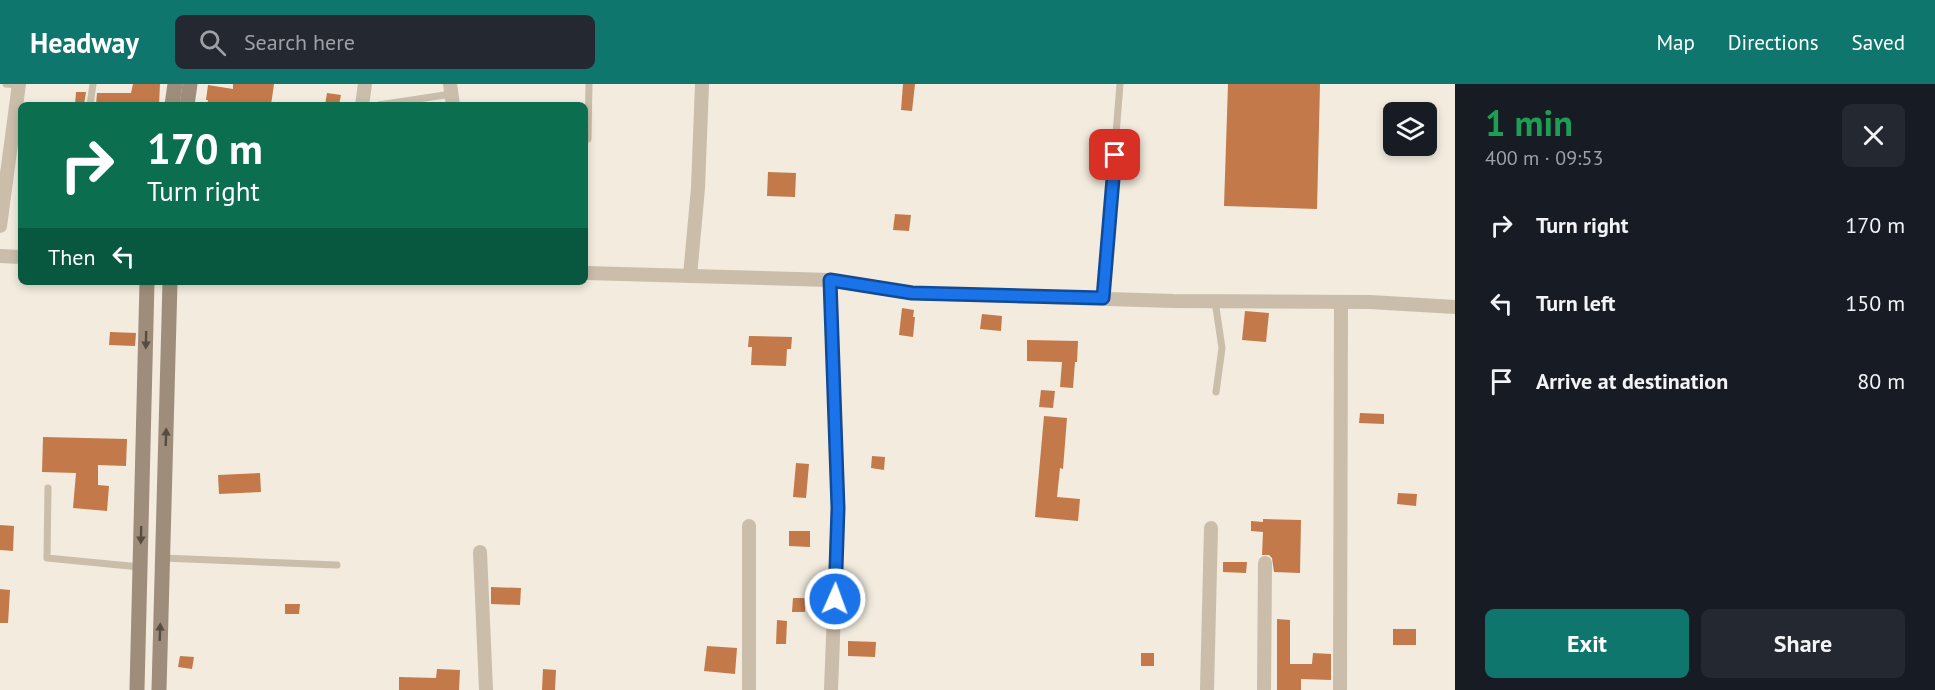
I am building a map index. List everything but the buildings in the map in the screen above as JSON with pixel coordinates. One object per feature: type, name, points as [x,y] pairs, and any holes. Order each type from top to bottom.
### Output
[{"type":"street","points":[[0,226],[4,160],[19,84]]},
{"type":"street","points":[[172,102],[175,84]]},
{"type":"street","points":[[187,102],[190,84]]},
{"type":"street","points":[[362,102],[364,84]]},
{"type":"street","points":[[690,276],[698,188],[702,84]]},
{"type":"street","points":[[0,256],[18,257]]},
{"type":"street","points":[[588,273],[830,280],[912,293],[1215,301],[1370,302],[1455,307]]},
{"type":"street","points":[[830,280],[838,508],[831,690]]},
{"type":"street","points":[[138,690],[147,285]]},
{"type":"street","points":[[159,690],[170,285]]},
{"type":"street","points":[[1340,690],[1341,303]]},
{"type":"street","points":[[749,526],[749,690]]},
{"type":"street","points":[[1207,690],[1211,528]]},
{"type":"street","points":[[480,552],[486,690]]},
{"type":"street","points":[[1264,690],[1265,563]]},
{"type":"lane","points":[[6,84],[19,84]]},
{"type":"lane","points":[[90,102],[93,84]]},
{"type":"lane","points":[[588,139],[589,84]]},
{"type":"lane","points":[[1103,298],[1120,84]]},
{"type":"lane","points":[[399,102],[452,94]]},
{"type":"lane","points":[[1215,301],[1222,348],[1216,392]]},
{"type":"lane","points":[[48,488],[47,558],[140,567]]},
{"type":"lane","points":[[162,558],[337,565]]},
{"type":"route","points":[[835,599],[838,508],[830,280],[912,293],[1103,298],[1115,155]]}]
